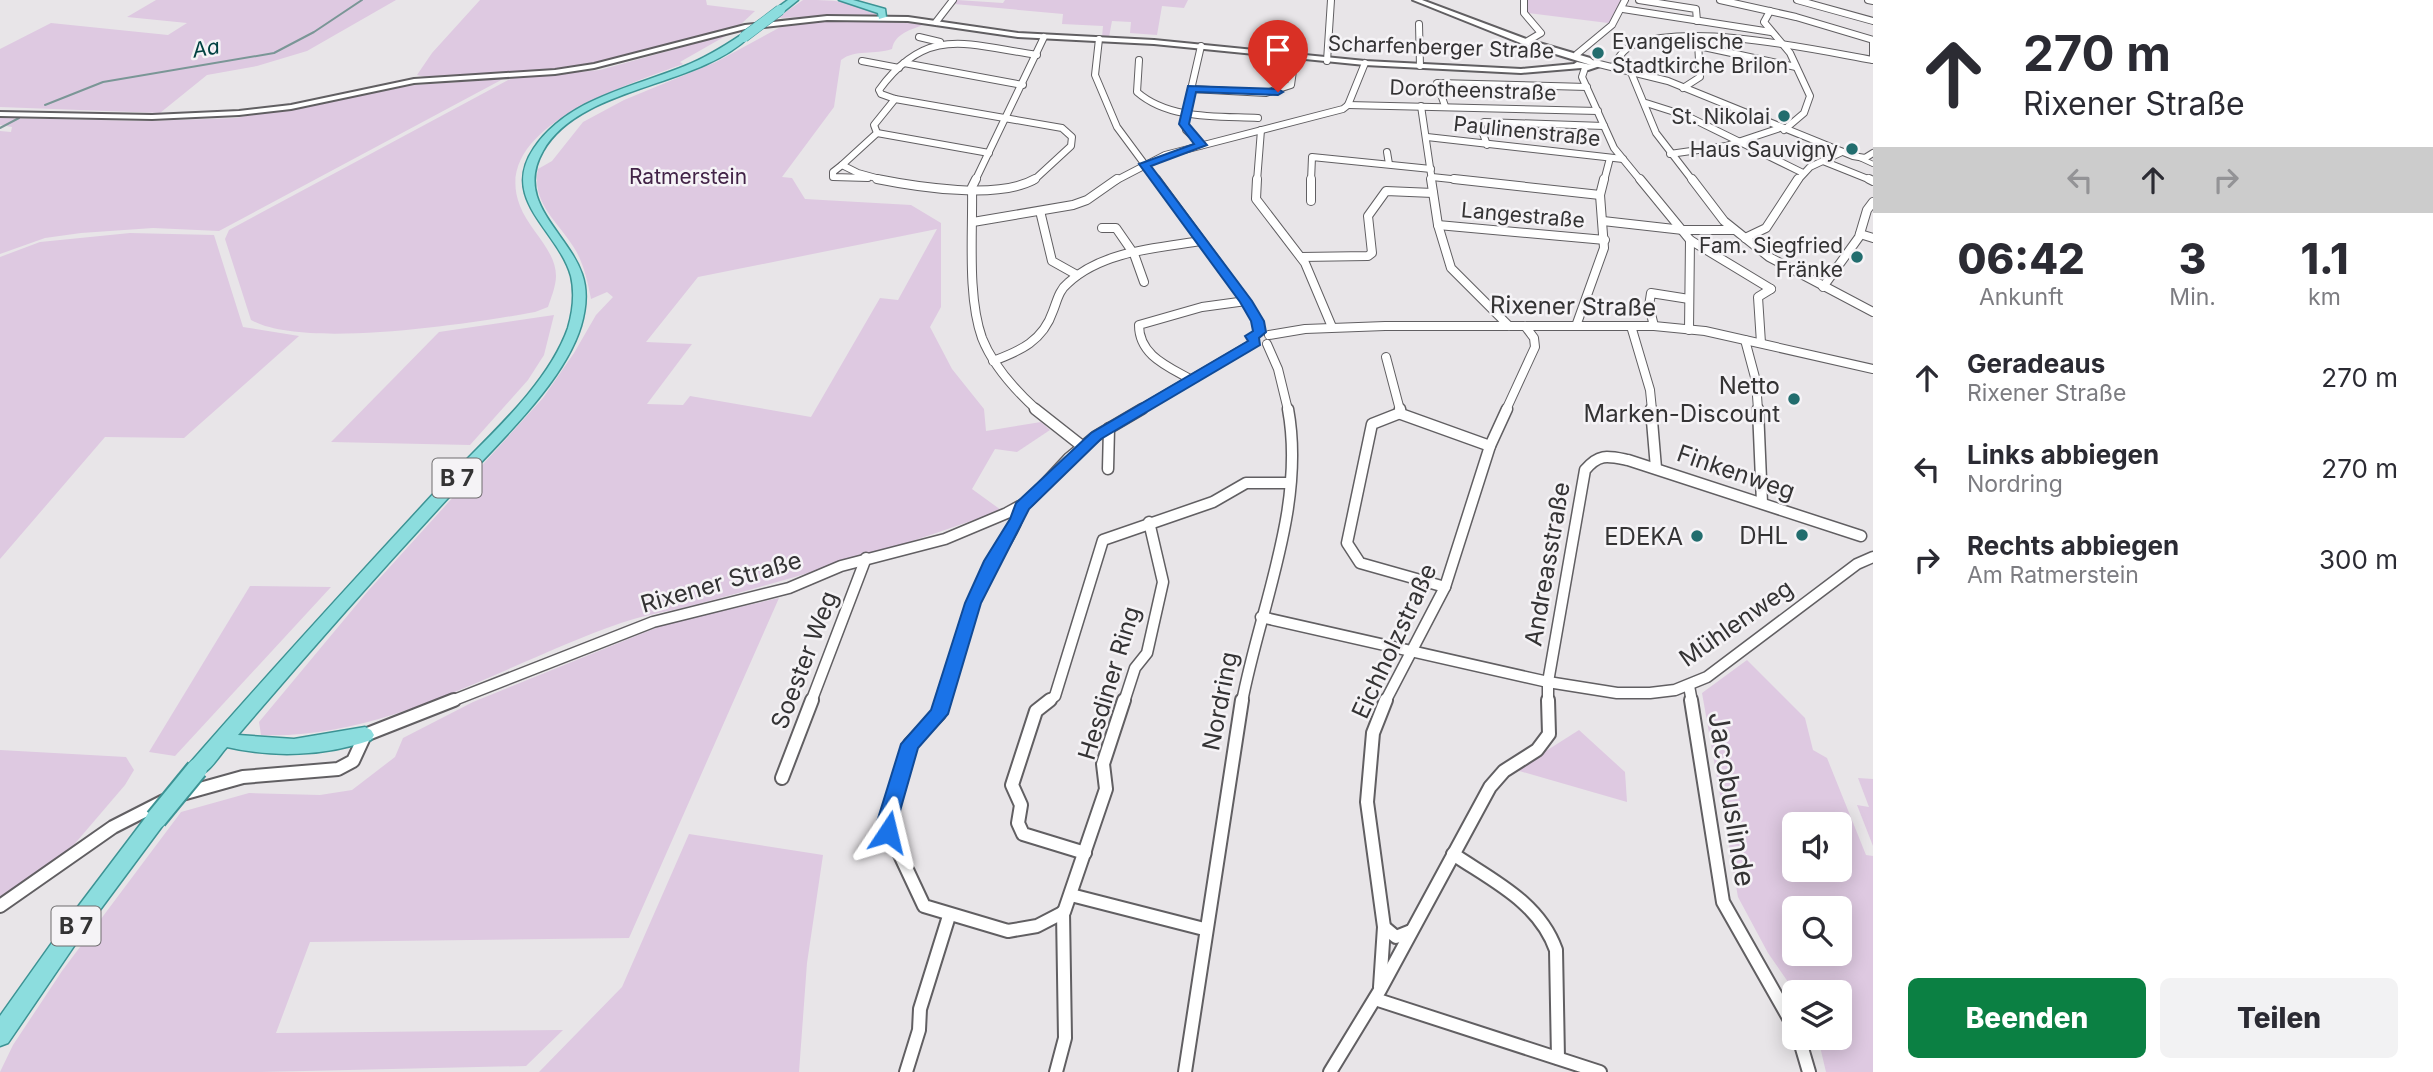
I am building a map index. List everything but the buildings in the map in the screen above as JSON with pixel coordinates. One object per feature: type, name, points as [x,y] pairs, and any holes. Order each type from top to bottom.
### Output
[{"type":"main road","name":"B 7","points":[[0,1035],[78,923],[197,769],[518,410],[561,355],[580,308],[581,284],[576,267],[536,210],[529,193],[529,172],[538,150],[583,111],[692,67],[744,37],[794,0]]},
{"type":"main road","points":[[843,0],[882,11],[882,18]]},
{"type":"main road","points":[[223,739],[260,748],[303,748],[365,735]]},
{"type":"street","points":[[936,22],[953,0]]},
{"type":"street","points":[[1327,61],[1331,0]]},
{"type":"street","points":[[1515,0],[1524,1],[1524,13],[1541,32],[1526,42]]},
{"type":"street","points":[[1625,0],[1617,23],[1592,39],[1581,73],[1604,126],[1623,159],[1690,240],[1771,289],[1758,296],[1761,343]]},
{"type":"street","points":[[1639,0],[1696,9],[1697,21]]},
{"type":"street","points":[[1613,67],[1623,52],[1633,45],[1659,40],[1784,46],[1873,60],[1873,40],[1785,14],[1720,0]]},
{"type":"street","points":[[1797,0],[1873,21]]},
{"type":"street","points":[[1868,0],[1873,1]]},
{"type":"street","points":[[1421,1],[1585,63],[1630,70],[1683,88],[1873,164]]},
{"type":"street","points":[[1785,14],[1808,1]]},
{"type":"street","points":[[1623,9],[1771,32]]},
{"type":"street","points":[[1670,155],[1695,153],[1741,143],[1782,129],[1804,113],[1810,98],[1784,46],[1763,21],[1770,11]]},
{"type":"street","name":"Scharfenberger Straße","points":[[0,114],[152,117],[239,113],[291,107],[414,81],[555,72],[594,66],[754,25],[827,18],[936,22],[1044,37],[1201,46],[1365,64],[1539,71],[1585,63]]},
{"type":"street","points":[[1419,24],[1420,66]]},
{"type":"street","points":[[919,37],[1037,55]]},
{"type":"street","points":[[1044,37],[972,187],[977,315],[993,361],[1029,404],[1082,446]]},
{"type":"street","name":"Nordring","points":[[1099,39],[1095,75],[1117,127],[1258,321],[1284,391],[1292,453],[1290,483],[1275,570],[1247,672],[1204,929],[1185,1072]]},
{"type":"street","points":[[877,133],[833,172],[833,177],[873,177],[1010,189],[1025,186],[1071,146],[1072,136],[1062,128],[895,99],[881,94],[879,90],[901,65],[940,42]]},
{"type":"street","points":[[1698,43],[1796,67]]},
{"type":"street","points":[[1683,88],[1700,77],[1698,43]]},
{"type":"street","points":[[1201,46],[1185,113],[1186,130],[1202,145]]},
{"type":"street","points":[[1192,89],[1278,92],[1291,85],[1295,57]]},
{"type":"street","points":[[1139,60],[1137,92],[1155,105],[1185,113],[1258,118]]},
{"type":"street","points":[[862,61],[1023,85]]},
{"type":"street","points":[[973,222],[1087,200],[1145,164],[1202,145],[1332,113],[1348,105],[1365,64]]},
{"type":"street","points":[[1630,70],[1646,103],[1651,123],[1670,155],[1734,230],[1769,257],[1873,312]]},
{"type":"street","points":[[1445,106],[1437,83],[1587,86]]},
{"type":"street","points":[[877,133],[874,125],[895,99]]},
{"type":"street","points":[[1646,103],[1695,121],[1777,163],[1803,173]]},
{"type":"street","name":"Dorotheenstraße","points":[[1348,105],[1598,111]]},
{"type":"street","points":[[1421,106],[1438,225],[1455,274],[1509,326]]},
{"type":"street","points":[[1487,145],[1480,125],[1484,122],[1604,126]]},
{"type":"street","points":[[1261,130],[1256,199],[1301,257],[1332,327]]},
{"type":"street","points":[[877,133],[989,153]]},
{"type":"street","name":"Paulinenstraße","points":[[1427,137],[1623,159]]},
{"type":"street","points":[[1387,152],[1389,164]]},
{"type":"street","points":[[1745,238],[1768,228],[1803,173],[1842,152]]},
{"type":"street","points":[[1860,158],[1873,153]]},
{"type":"street","points":[[1311,201],[1312,157],[1389,164],[1432,173],[1600,195]]},
{"type":"street","points":[[1576,326],[1605,240],[1600,195],[1610,158]]},
{"type":"street","points":[[1823,160],[1873,181]]},
{"type":"street","points":[[842,165],[873,177]]},
{"type":"street","points":[[1301,257],[1368,256],[1372,253],[1368,216],[1386,191],[1396,188],[1433,193]]},
{"type":"street","points":[[1823,287],[1860,234],[1870,204]]},
{"type":"street","points":[[1041,211],[1052,261],[1077,275]]},
{"type":"street","points":[[1603,221],[1683,230],[1734,230]]},
{"type":"street","name":"Langestraße","points":[[1438,225],[1605,240]]},
{"type":"street","points":[[1102,228],[1116,228],[1134,254],[1144,282]]},
{"type":"street","points":[[1860,234],[1873,238]]},
{"type":"street","points":[[1689,330],[1690,240]]},
{"type":"street","points":[[993,361],[1023,350],[1036,341],[1051,318],[1056,300],[1065,285],[1077,275],[1108,261],[1201,241]]},
{"type":"street","points":[[1654,326],[1649,306],[1651,293],[1689,299]]},
{"type":"street","points":[[1190,379],[1148,352],[1138,330],[1139,325],[1202,307],[1246,301]]},
{"type":"street","name":"Eichholzstraße","points":[[1377,994],[1384,927],[1367,802],[1369,768],[1378,718],[1445,587],[1490,446],[1535,347],[1534,338],[1525,326]]},
{"type":"street","points":[[1631,326],[1650,390],[1656,468]]},
{"type":"street","name":"Rixener Straße","points":[[365,735],[653,622],[789,588],[866,558],[945,539],[1021,507],[1082,446],[1190,379],[1263,338],[1332,327],[1654,326],[1761,343],[1873,369]]},
{"type":"street","points":[[1745,340],[1756,381],[1763,467],[1762,503]]},
{"type":"street","points":[[1386,357],[1400,413]]},
{"type":"street","points":[[1445,587],[1360,563],[1347,543],[1371,424],[1400,413],[1490,446]]},
{"type":"street","points":[[1108,469],[1109,428]]},
{"type":"street","name":"Finkenweg","points":[[1595,458],[1609,455],[1656,468],[1861,537]]},
{"type":"street","name":"Andreasstraße","points":[[1548,682],[1585,470],[1595,458]]},
{"type":"street","points":[[1085,853],[1023,834],[1018,823],[1021,805],[1012,785],[1036,711],[1055,696],[1105,538],[1217,500],[1245,483],[1290,483]]},
{"type":"street","points":[[1021,507],[1018,520],[992,561],[973,603],[939,714],[910,744],[886,825],[921,903],[929,910],[1013,932],[1063,912],[1065,1038],[1056,1072]]},
{"type":"street","name":"Hesdiner Ring","points":[[1063,912],[1106,789],[1104,764],[1135,668],[1147,653],[1163,582],[1149,523]]},
{"type":"street","name":"Mühlenweg","points":[[1261,617],[1548,682],[1627,694],[1663,692],[1707,677],[1857,564],[1873,557]]},
{"type":"street","name":"Soester Weg","points":[[782,778],[866,558]]},
{"type":"street","points":[[1857,564],[1873,563]]},
{"type":"street","points":[[1330,1072],[1377,994],[1499,775],[1537,750],[1547,739],[1550,722],[1548,682]]},
{"type":"street","name":"Jacobuslinde","points":[[1689,685],[1723,902],[1782,1006]]},
{"type":"street","points":[[0,906],[98,836],[150,807],[201,787],[243,777],[338,769],[354,761],[365,735]]},
{"type":"street","points":[[1453,854],[1527,906],[1552,938],[1556,950],[1558,1058]]},
{"type":"street","points":[[1071,895],[1135,914],[1151,914],[1204,929]]},
{"type":"street","points":[[906,1072],[919,1030],[920,1009],[949,916]]},
{"type":"street","points":[[1384,927],[1396,937],[1412,931]]},
{"type":"street","points":[[1377,994],[1600,1072]]},
{"type":"street","points":[[1803,1050],[1809,1072]]},
{"type":"green space","points":[[156,0],[396,0],[307,51],[257,66],[207,75],[160,113],[0,107],[0,49],[51,23],[168,35],[187,23],[127,17]]},
{"type":"green space","points":[[480,0],[706,0],[707,5],[755,11],[739,26],[602,61],[559,69],[425,77],[417,75],[432,53]]},
{"type":"green space","points":[[803,0],[863,6],[878,15],[777,18]]},
{"type":"green space","points":[[957,0],[1003,3],[1005,0],[1188,0],[1184,8],[1162,6],[1157,35],[1130,33],[1131,22],[1112,21],[1109,37],[1102,37],[1103,26],[1062,24],[1063,14],[954,4]]},
{"type":"green space","points":[[1526,0],[1622,0],[1615,22],[1608,23],[1528,13]]},
{"type":"green space","name":"Ratmerstein","points":[[856,20],[925,24],[896,39],[892,49],[852,54],[841,60],[834,107],[782,177],[792,178],[805,199],[911,205],[941,223],[941,307],[930,327],[952,369],[984,409],[986,431],[1041,422],[1050,430],[1017,452],[995,449],[972,489],[1001,510],[813,572],[621,623],[400,712],[355,725],[308,733],[261,735],[259,722],[368,591],[543,398],[596,315],[613,297],[607,292],[591,299],[579,256],[543,204],[537,182],[538,169],[552,161],[583,122],[624,100],[716,62],[788,23]],"holes":[[[937,229],[898,300],[880,298],[811,417],[690,396],[683,405],[647,404],[692,344],[646,342],[698,277]]]},
{"type":"green space","points":[[729,34],[680,62],[683,64],[631,83],[570,112],[544,131],[525,153],[516,178],[520,206],[552,257],[555,267],[555,284],[548,307],[535,312],[472,322],[348,334],[276,329],[251,320],[225,239],[229,230],[512,78],[600,70]]},
{"type":"green space","points":[[503,79],[219,231],[153,228],[81,233],[45,238],[0,254],[0,131],[11,132],[12,127],[0,125],[0,118],[146,121],[236,118],[415,85]]},
{"type":"green space","points":[[130,233],[214,235],[243,327],[299,336],[184,438],[105,437],[0,559],[0,257],[40,242]]},
{"type":"green space","points":[[554,315],[544,355],[528,380],[470,445],[331,442],[439,332]]},
{"type":"green space","points":[[250,586],[331,587],[175,756],[149,752]]},
{"type":"green space","points":[[779,598],[629,938],[310,942],[276,1033],[563,1030],[526,1066],[262,1072],[0,1072],[13,1045],[62,971],[181,812],[249,793],[320,795],[352,790],[395,757],[403,738],[473,702],[668,623]]},
{"type":"green space","points":[[1747,660],[1805,718],[1813,750],[1827,758],[1849,812],[1782,812],[1782,882],[1852,882],[1852,820],[1866,855],[1873,856],[1873,1072],[1826,1072],[1821,1050],[1852,1050],[1852,980],[1787,980],[1768,953],[1738,897],[1702,693]]},
{"type":"green space","points":[[1579,730],[1625,772],[1627,802],[1516,770]]},
{"type":"green space","points":[[0,750],[126,757],[134,770],[125,785],[66,854],[0,901]]},
{"type":"green space","points":[[1858,778],[1873,779],[1873,846],[1857,805],[1869,807]]},
{"type":"green space","points":[[689,834],[823,855],[807,963],[799,1072],[539,1072],[622,987]]},
{"type":"waterway","name":"Aa","points":[[45,105],[103,82],[274,53],[314,32],[362,0]]},
{"type":"waterway","name":"Aa","points":[[0,128],[19,118]]},
{"type":"place","name":"Evangelische Stadtkirche Brilon","points":[[1598,53]]},
{"type":"place","name":"St. Nikolai","points":[[1784,116]]},
{"type":"place","name":"Haus Sauvigny","points":[[1852,149]]},
{"type":"place","name":"Fam. Siegfried Fränke","points":[[1857,257]]},
{"type":"place","name":"Netto Marken-Discount","points":[[1794,399]]},
{"type":"place","name":"DHL","points":[[1802,535]]},
{"type":"place","name":"EDEKA","points":[[1697,536]]},
{"type":"route","points":[[888,832],[886,825],[910,744],[939,714],[960,638],[973,603],[992,561],[1015,526],[1021,507],[1044,487],[1077,451],[1096,436],[1255,342],[1251,336],[1259,332],[1258,321],[1246,301],[1145,164],[1165,155],[1202,145],[1190,135],[1184,124],[1192,89],[1278,92]]}]
